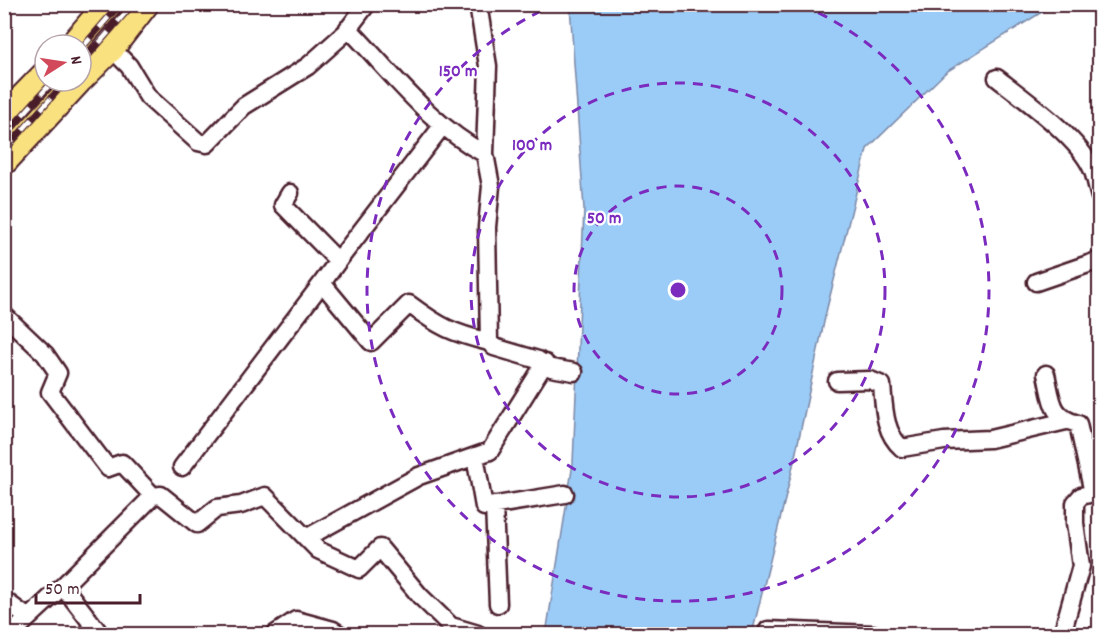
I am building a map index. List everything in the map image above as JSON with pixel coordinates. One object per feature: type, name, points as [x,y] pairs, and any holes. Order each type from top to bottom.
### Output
[{"type":"main road","points":[[83,33],[108,4]]},
{"type":"main road","points":[[93,67],[111,48],[145,4]]},
{"type":"main road","points":[[33,88],[9,113],[33,128]]},
{"type":"main road","points":[[4,161],[67,93]]},
{"type":"street","points":[[111,48],[129,66],[148,97],[198,142],[207,144],[244,106],[308,66],[348,28],[367,4]]},
{"type":"street","points":[[478,4],[488,66],[485,154],[490,186],[487,227],[489,342]]},
{"type":"street","points":[[348,28],[419,104],[455,135],[485,154]]},
{"type":"street","points":[[998,78],[1055,124],[1075,145],[1092,168],[1100,197]]},
{"type":"street","points":[[182,467],[443,125]]},
{"type":"street","points":[[290,193],[283,205],[338,261]]},
{"type":"street","points":[[1036,282],[1100,260]]},
{"type":"street","points":[[322,283],[371,342],[409,304],[436,325],[457,334],[489,342],[494,347],[538,360],[550,368],[574,372]]},
{"type":"street","points":[[4,315],[45,354],[58,373],[50,392],[108,468],[122,463],[153,496]]},
{"type":"street","points":[[306,538],[419,476],[490,451],[545,363]]},
{"type":"street","points":[[1046,374],[1056,413],[1066,421],[1078,424],[1096,494],[1081,496],[1075,503],[1075,523],[1081,566],[1062,634]]},
{"type":"street","points":[[837,381],[870,380],[882,385],[886,419],[892,440],[902,448],[944,441],[990,439],[1066,421]]},
{"type":"street","points":[[475,456],[484,507],[566,494]]},
{"type":"street","points":[[11,634],[63,586],[153,496],[161,495],[197,525],[217,508],[241,505],[265,496],[318,550],[360,569],[380,548],[420,596],[451,626],[478,634]]},
{"type":"street","points":[[494,505],[498,604]]},
{"type":"street","points":[[63,586],[100,634]]},
{"type":"street","points":[[4,600],[27,617]]},
{"type":"street","points":[[275,634],[296,620],[333,630],[339,634]]},
{"type":"street","points":[[768,630],[873,634]]},
{"type":"water","points":[[570,5],[1053,5],[946,72],[867,149],[827,308],[791,475],[752,634],[546,634],[573,463],[584,209]]},
{"type":"water","points":[[1053,5],[1099,5],[1099,9]]},
{"type":"railway","points":[[93,35],[120,4]]},
{"type":"railway","points":[[93,50],[133,4]]},
{"type":"railway","points":[[4,136],[42,93]]},
{"type":"railway","points":[[4,151],[55,93]]}]
